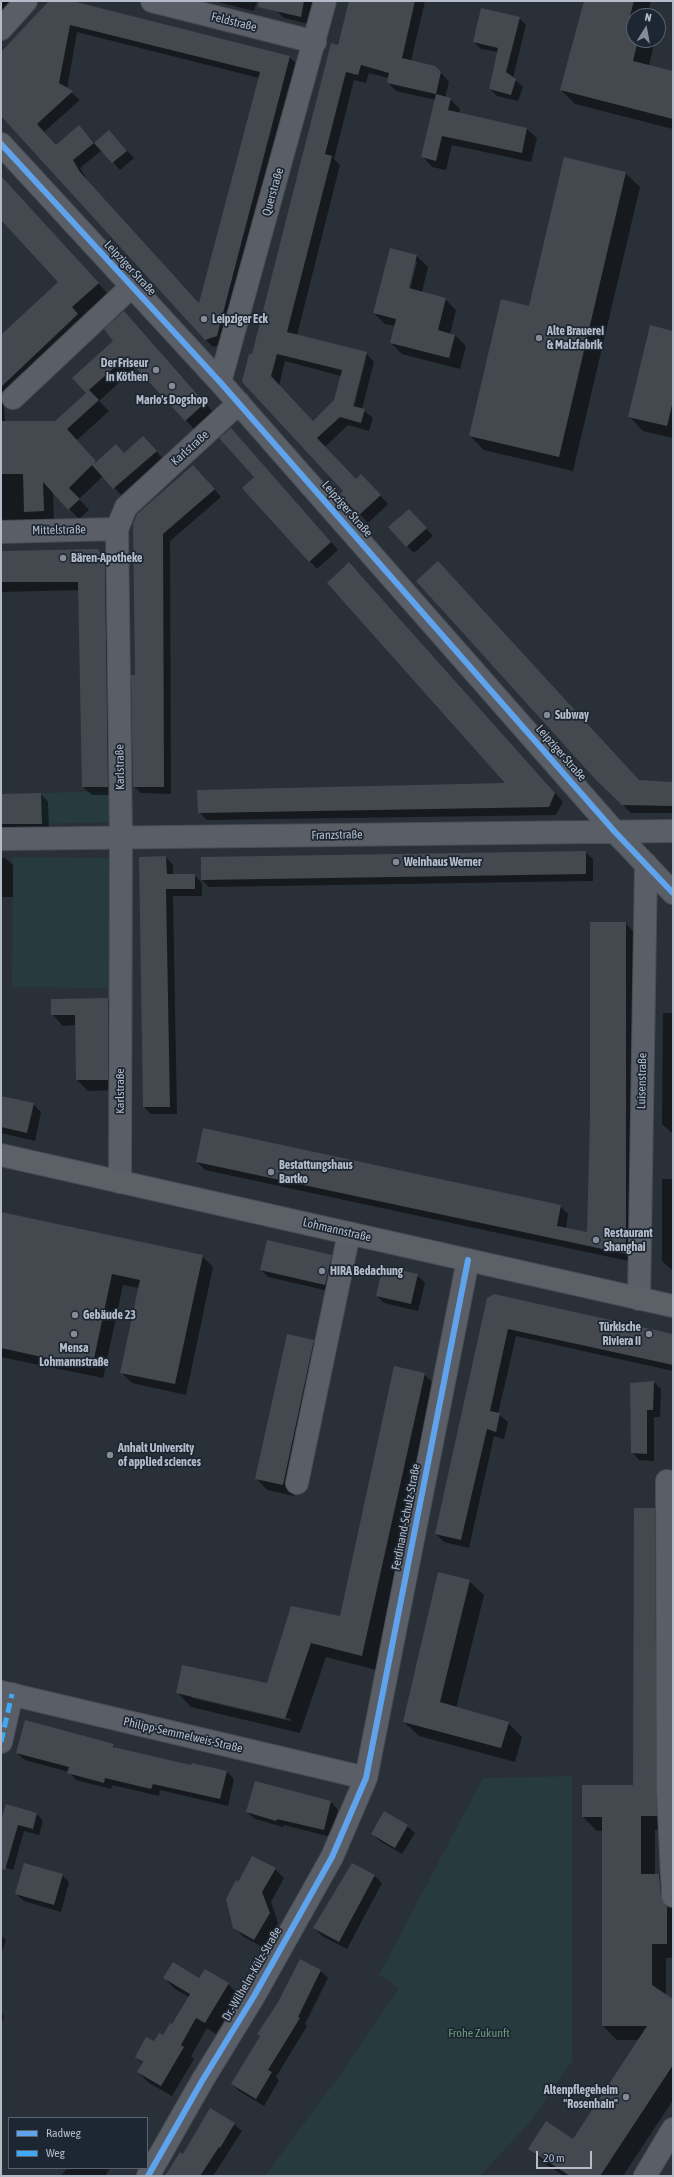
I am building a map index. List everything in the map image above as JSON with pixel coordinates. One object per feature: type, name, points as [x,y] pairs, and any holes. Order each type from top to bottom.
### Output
[{"type":"main road","name":"Lohmannstraße","points":[[1,1155],[673,1306]]},
{"type":"street","points":[[1,29],[26,1]]},
{"type":"street","name":"Feldstraße","points":[[152,1],[315,42]]},
{"type":"street","name":"Querstraße","points":[[220,382],[315,42],[325,1]]},
{"type":"street","name":"Leipziger Straße","points":[[1,144],[239,403],[615,832],[673,893]]},
{"type":"street","name":"Leipziger Straße","points":[[13,398],[132,286]]},
{"type":"street","name":"Karlstraße","points":[[120,1182],[121,838],[118,529],[126,507],[239,403]]},
{"type":"street","name":"Mittelstraße","points":[[1,532],[118,529]]},
{"type":"street","name":"Franzstraße","points":[[1,839],[673,831]]},
{"type":"street","name":"Luisenstraße","points":[[638,1299],[646,864]]},
{"type":"street","points":[[297,1483],[349,1233]]},
{"type":"street","name":"Ferdinand-Schulz-Straße","points":[[366,1778],[468,1260]]},
{"type":"street","points":[[667,1481],[668,1793],[673,1896]]},
{"type":"street","points":[[1,1742],[6,1693]]},
{"type":"street","name":"Philipp-Semmelweis-Straße","points":[[6,1693],[366,1778]]},
{"type":"street","name":"Dr.-Wilhelm-Külz-Straße","points":[[148,2176],[202,2081],[254,1996],[332,1857],[366,1778]]},
{"type":"street","points":[[645,2176],[673,2129]]},
{"type":"green space","points":[[109,791],[111,822],[42,824],[41,793]]},
{"type":"green space","points":[[13,857],[109,858],[108,988],[12,987]]},
{"type":"green space","name":"Frohe Zukunft","points":[[572,1776],[572,2061],[529,2123],[480,2176],[265,2176],[339,2076],[399,1988],[379,1975],[483,1778]]},
{"type":"building","points":[[49,1],[72,1],[290,56],[217,336],[205,340],[1,116],[1,52]],"holes":[[[70,25],[260,72],[199,303],[80,172],[73,160],[94,143],[79,125],[56,145],[37,124],[73,91],[59,83]]]},
{"type":"building","points":[[259,1],[304,1],[301,17],[258,7]]},
{"type":"building","points":[[349,1],[415,1],[402,58],[435,66],[441,72],[436,94],[387,83],[389,73],[361,65],[358,75],[346,72],[325,154],[332,156],[287,332],[367,352],[353,406],[365,409],[361,423],[340,417],[317,438],[356,479],[361,474],[381,495],[359,515],[340,494],[343,491],[242,382],[249,354],[252,354],[331,43],[338,45]],"holes":[[[277,354],[342,370],[334,400],[313,421],[271,376]]]},
{"type":"building","points":[[584,1],[634,1],[632,8],[626,8],[626,48],[636,48],[633,61],[673,71],[673,119],[560,90]]},
{"type":"building","points":[[481,8],[520,17],[506,72],[516,79],[511,95],[489,89],[498,48],[473,42]]},
{"type":"building","points":[[436,94],[451,98],[448,110],[527,128],[522,153],[442,136],[436,161],[421,157]]},
{"type":"building","points":[[109,130],[127,151],[112,163],[94,143]]},
{"type":"building","name":"Alte Brauerei & Malzfabrik","points":[[564,157],[626,172],[559,457],[469,436],[501,299],[529,306]]},
{"type":"building","points":[[1,176],[99,283],[72,307],[78,314],[1,387],[1,335],[58,282],[1,220]]},
{"type":"building","points":[[390,248],[417,255],[409,288],[446,298],[438,330],[455,335],[449,358],[390,343],[396,319],[373,313]]},
{"type":"building","points":[[124,311],[205,403],[185,421],[126,357],[89,390],[99,400],[67,429],[96,461],[94,464],[116,444],[124,453],[143,436],[157,451],[113,489],[92,465],[69,488],[80,499],[68,510],[43,482],[44,511],[24,512],[23,474],[1,474],[1,421],[55,421],[86,393],[72,378],[113,341],[104,329]]},
{"type":"building","points":[[650,325],[673,331],[673,401],[667,426],[628,417]]},
{"type":"building","points":[[231,428],[331,542],[309,562],[242,488],[254,477],[219,438]]},
{"type":"building","points":[[193,465],[215,489],[163,534],[164,787],[135,787],[133,786],[131,675],[135,675],[133,524],[137,514]]},
{"type":"building","points":[[409,509],[427,528],[406,547],[388,527]]},
{"type":"building","points":[[98,549],[105,561],[108,787],[82,787],[78,582],[1,582],[1,551]]},
{"type":"building","points":[[438,561],[639,780],[673,782],[673,806],[622,805],[596,780],[416,581]]},
{"type":"building","points":[[349,562],[555,793],[549,807],[198,813],[197,790],[505,783],[327,583]]},
{"type":"building","points":[[41,793],[42,824],[1,824],[1,794]]},
{"type":"building","points":[[586,851],[586,874],[201,880],[201,857]]},
{"type":"building","points":[[166,856],[167,874],[195,874],[195,889],[166,889],[170,1107],[143,1107],[139,857]]},
{"type":"building","points":[[590,922],[626,922],[626,1254],[196,1162],[203,1128],[561,1205],[557,1226],[587,1232],[590,1117]]},
{"type":"building","points":[[108,998],[108,1080],[76,1080],[75,1015],[51,1015],[51,999]]},
{"type":"building","points":[[1,1096],[34,1103],[27,1133],[1,1127]]},
{"type":"building","name":"Gebäude 23","points":[[1,1212],[203,1255],[175,1384],[120,1373],[140,1280],[112,1274],[92,1368],[1,1348]]},
{"type":"building","points":[[267,1240],[332,1255],[325,1285],[260,1270]]},
{"type":"building","points":[[383,1266],[418,1274],[411,1304],[376,1296]]},
{"type":"building","points":[[494,1294],[673,1334],[673,1365],[508,1329],[490,1411],[500,1413],[496,1432],[487,1429],[461,1540],[435,1534],[487,1298]]},
{"type":"building","points":[[287,1334],[314,1340],[283,1485],[255,1479]]},
{"type":"building","points":[[394,1366],[425,1373],[362,1656],[311,1643],[285,1719],[176,1693],[182,1665],[267,1683],[291,1606],[340,1616]]},
{"type":"building","points":[[654,1381],[653,1410],[647,1410],[647,1454],[631,1453],[630,1383]]},
{"type":"building","points":[[634,1508],[655,1508],[657,1816],[641,1816],[641,1874],[659,1874],[661,1897],[667,1907],[667,1944],[652,1944],[652,1985],[673,1999],[673,2065],[600,2176],[570,2176],[528,2149],[546,2121],[573,2139],[647,2026],[602,2026],[602,1817],[582,1817],[582,1785],[633,1785]]},
{"type":"building","points":[[438,1572],[470,1580],[440,1702],[509,1722],[501,1748],[403,1722]]},
{"type":"building","points":[[25,1720],[114,1744],[113,1747],[191,1765],[192,1763],[227,1771],[220,1799],[153,1784],[151,1789],[105,1778],[104,1783],[67,1773],[69,1767],[16,1753]]},
{"type":"building","points":[[255,1781],[331,1801],[324,1830],[277,1819],[276,1821],[246,1812]]},
{"type":"building","points":[[6,1804],[37,1813],[33,1829],[18,1825],[5,1870],[1,1869],[1,1820]]},
{"type":"building","points":[[384,1811],[408,1825],[395,1848],[371,1834]]},
{"type":"building","points":[[252,1856],[276,1868],[262,1892],[270,1913],[254,1940],[233,1928],[226,1899],[236,1880],[238,1882]]},
{"type":"building","points":[[24,1863],[63,1874],[54,1905],[15,1894]]},
{"type":"building","points":[[352,1863],[375,1875],[339,1942],[313,1928]]},
{"type":"building","points":[[300,1959],[321,1970],[298,2017],[300,2018],[268,2070],[272,2072],[256,2099],[231,2084],[260,2036],[257,2034],[277,2004]]},
{"type":"building","points":[[173,1962],[199,1978],[205,1969],[229,1983],[205,2023],[196,2018],[181,2045],[184,2047],[161,2086],[137,2072],[143,2062],[135,2057],[146,2037],[154,2041],[159,2033],[163,2035],[170,2023],[172,2024],[190,1994],[163,1978]]},
{"type":"building","points":[[210,2108],[235,2123],[220,2148],[219,2147],[200,2176],[165,2176],[180,2152],[183,2154]]},
{"type":"marked path","points":[[1,1742],[12,1694]]},
{"type":"cycle path","points":[[1,144],[220,382],[615,832],[673,893]]},
{"type":"cycle path","points":[[148,2176],[202,2081],[254,1996],[332,1857],[366,1778],[468,1260]]},
{"type":"place","name":"Leipziger Eck","points":[[204,319]]},
{"type":"place","name":"Alte Brauerei & Malzfabrik","points":[[539,338]]},
{"type":"place","name":"Der Friseur in Köthen","points":[[156,370]]},
{"type":"place","name":"Mario's Dogshop","points":[[172,386]]},
{"type":"place","name":"Bären-Apotheke","points":[[63,558]]},
{"type":"place","name":"Subway","points":[[547,715]]},
{"type":"place","name":"Weinhaus Werner","points":[[396,862]]},
{"type":"place","name":"Bestattungshaus Bartko","points":[[271,1172]]},
{"type":"place","name":"Restaurant Shanghai","points":[[596,1240]]},
{"type":"place","name":"HIRA Bedachung","points":[[322,1271]]},
{"type":"place","name":"Gebäude 23","points":[[75,1315]]},
{"type":"place","name":"Mensa Lohmannstraße","points":[[74,1334]]},
{"type":"place","name":"Türkische Riviera II","points":[[649,1334]]},
{"type":"place","name":"Anhalt University of applied sciences","points":[[110,1455]]},
{"type":"place","name":"Altenpflegeheim \"Rosenhain\"","points":[[626,2097]]}]
